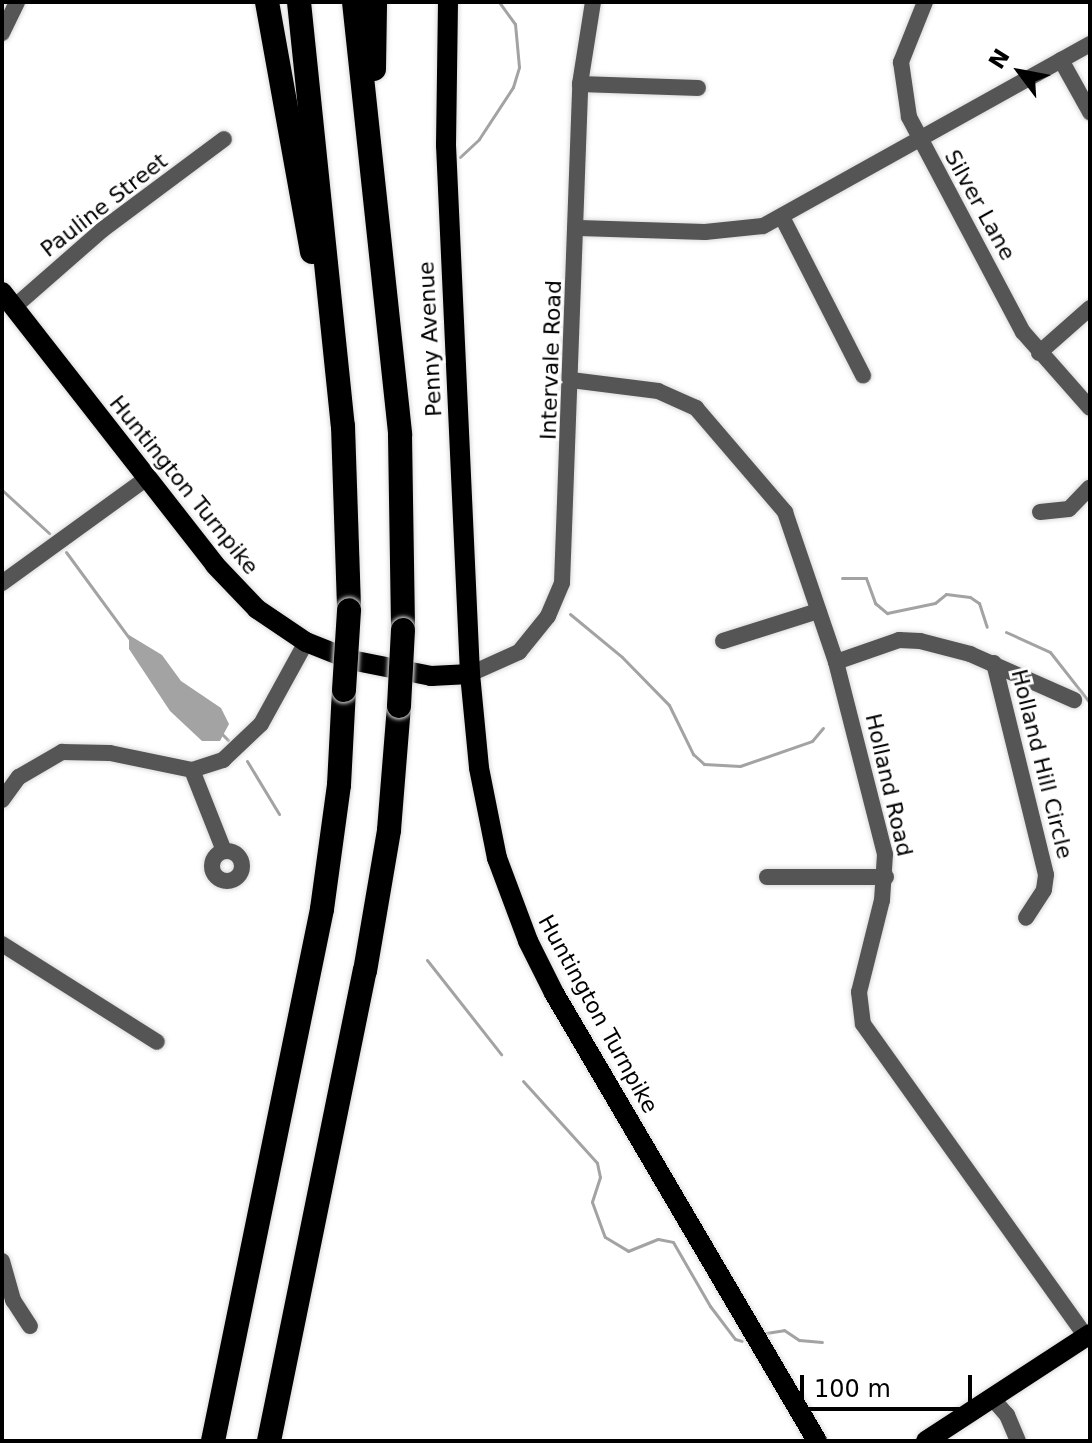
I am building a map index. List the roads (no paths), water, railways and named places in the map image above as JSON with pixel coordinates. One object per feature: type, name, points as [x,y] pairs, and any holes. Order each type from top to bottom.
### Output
[{"type":"highway","points":[[267,2],[343,426]]},
{"type":"highway","points":[[213,1441],[322,909],[339,785],[349,610],[343,426],[299,2]]},
{"type":"highway","points":[[269,1441],[365,971],[389,830],[399,706],[403,630],[400,435],[354,2]]},
{"type":"highway","points":[[373,203],[375,2]]},
{"type":"highway","points":[[275,1441],[280,1387]]},
{"type":"main road","name":"Penny Avenue","points":[[448,2],[446,145],[470,674]]},
{"type":"main road","name":"Huntington Turnpike","points":[[8,300],[242,596],[306,642],[371,665],[431,676],[470,674],[490,831],[528,941],[817,1441]]},
{"type":"main road","points":[[926,1441],[1088,1335]]},
{"type":"street","points":[[2,33],[17,2]]},
{"type":"street","name":"Intervale Road","points":[[470,674],[519,652],[556,602],[567,537],[579,228],[580,84],[593,2]]},
{"type":"street","name":"Silver Lane","points":[[925,2],[904,47],[899,77],[918,137],[1008,306],[1039,353],[1090,408]]},
{"type":"street","points":[[579,228],[705,232],[763,226],[1090,44]]},
{"type":"street","points":[[1061,60],[1090,112]]},
{"type":"street","points":[[580,84],[698,88]]},
{"type":"street","name":"Pauline Street","points":[[8,300],[224,139]]},
{"type":"street","points":[[782,217],[863,375]]},
{"type":"street","points":[[1039,353],[1090,308]]},
{"type":"street","name":"Holland Road","points":[[571,380],[673,395],[713,422],[785,512],[836,662],[866,764],[886,877],[859,992],[863,1024],[1088,1335]]},
{"type":"street","points":[[2,583],[147,478]]},
{"type":"street","points":[[1040,512],[1069,509],[1090,487]]},
{"type":"street","points":[[723,641],[818,611]]},
{"type":"street","points":[[836,662],[899,640],[952,647],[1074,700]]},
{"type":"street","points":[[2,800],[19,777],[62,752],[110,753],[192,770],[223,760],[248,738],[306,642]]},
{"type":"street","name":"Holland Hill Circle","points":[[994,663],[1046,875],[1044,890],[1026,918]]},
{"type":"street","points":[[192,770],[224,851]]},
{"type":"street","points":[[767,877],[886,877]]},
{"type":"street","points":[[2,944],[157,1042]]},
{"type":"street","points":[[2,1261],[13,1300],[30,1326]]},
{"type":"street","points":[[992,1398],[1007,1415],[1018,1441]]},
{"type":"waterway","points":[[460,157],[479,139],[513,87],[519,67],[515,24],[499,2]]},
{"type":"waterway","points":[[2,490],[49,533]]},
{"type":"waterway","points":[[66,552],[130,639]]},
{"type":"waterway","points":[[842,578],[866,578],[875,603],[887,613],[935,603],[946,594],[970,597],[979,603],[987,627]]},
{"type":"waterway","points":[[570,614],[622,657],[669,705],[693,754],[704,764],[740,766],[812,741],[823,728]]},
{"type":"waterway","points":[[1006,632],[1050,652],[1090,703]]},
{"type":"waterway","points":[[221,733],[228,740]]},
{"type":"waterway","points":[[247,761],[279,814]]},
{"type":"waterway","points":[[427,960],[501,1054]]},
{"type":"waterway","points":[[523,1081],[597,1163],[600,1177],[592,1202],[605,1237],[628,1251],[658,1239],[673,1242],[710,1306],[735,1339],[742,1341]]},
{"type":"waterway","points":[[766,1333],[784,1330],[799,1340],[822,1342]]}]
